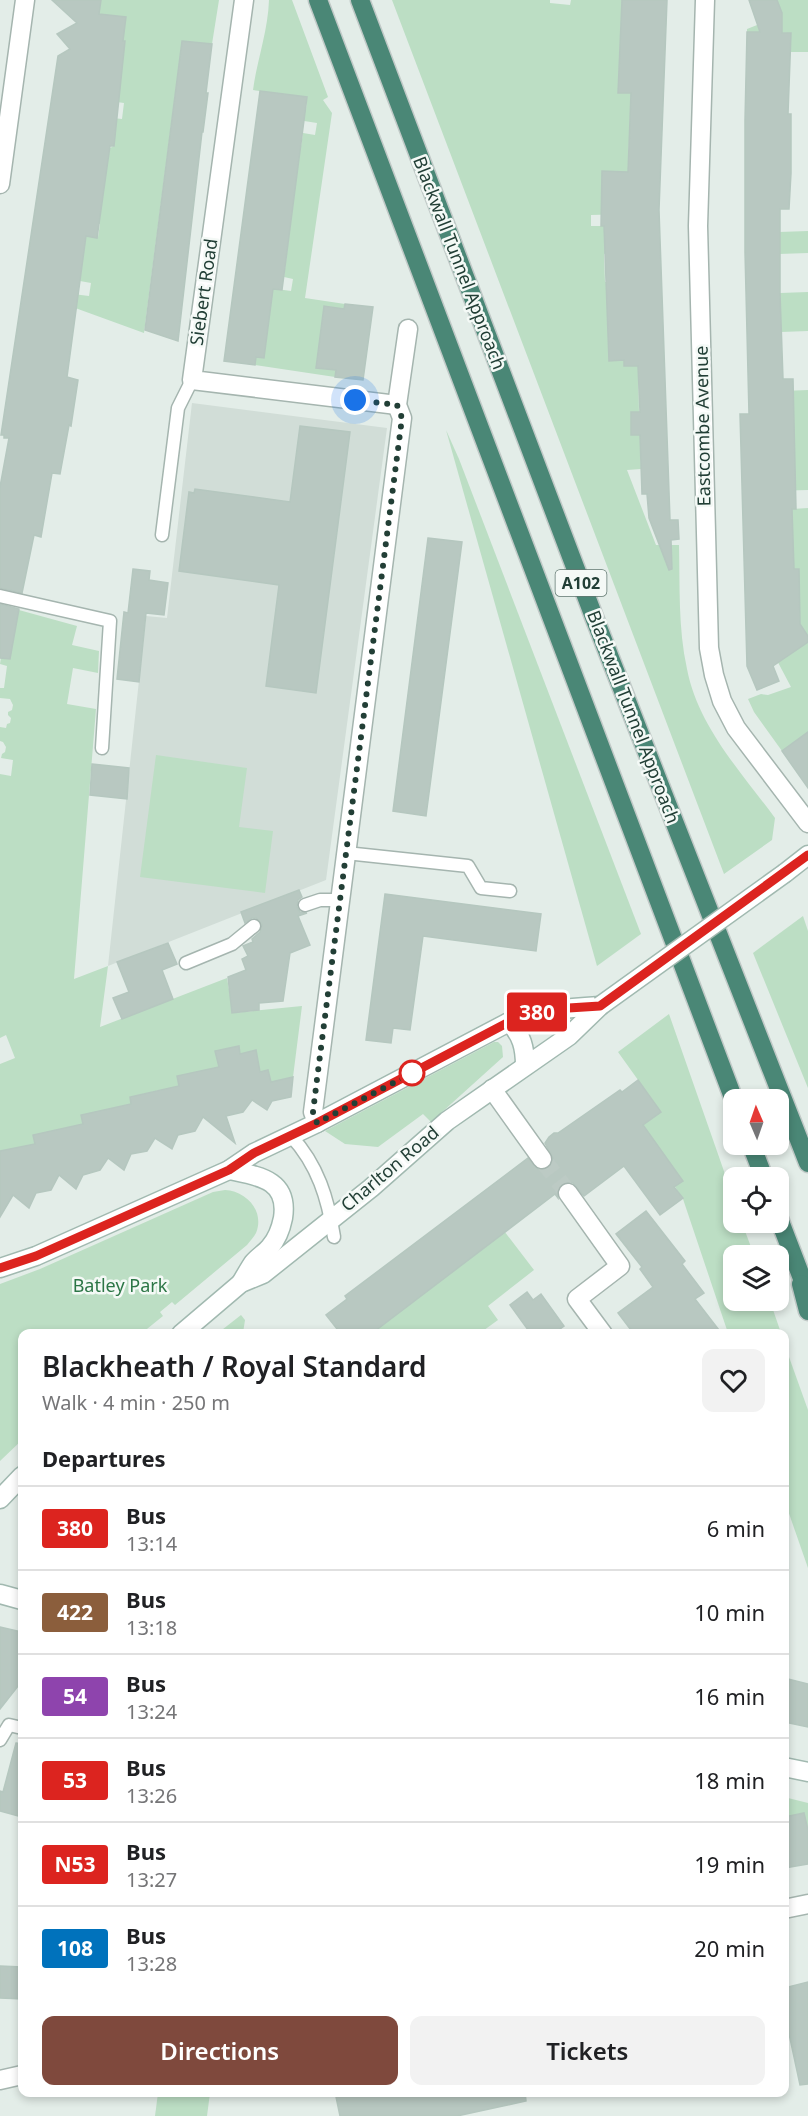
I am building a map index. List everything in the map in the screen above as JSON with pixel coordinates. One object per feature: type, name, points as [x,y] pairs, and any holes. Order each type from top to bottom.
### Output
[{"type":"highway","name":"A102","points":[[318,0],[730,1089]]},
{"type":"highway","name":"Blackwall Tunnel Approach","points":[[360,0],[594,617],[808,1163]]},
{"type":"highway","points":[[785,1233],[808,1294]]},
{"type":"highway","points":[[794,1256],[808,1311]]},
{"type":"street","points":[[0,184],[25,0]]},
{"type":"street","name":"Siebert Road","points":[[192,380],[244,0]]},
{"type":"street","name":"Eastcombe Avenue","points":[[705,0],[698,226],[709,648],[722,701],[736,728],[808,823]]},
{"type":"street","points":[[317,1123],[313,1112],[402,418],[397,405],[408,329]]},
{"type":"street","points":[[192,380],[397,405]]},
{"type":"street","name":"Charlton Road","points":[[187,1329],[241,1283],[263,1274],[333,1228],[371,1188],[447,1121],[569,1036],[600,1006],[808,855]]},
{"type":"street","points":[[0,1268],[36,1256],[229,1170],[254,1153],[317,1123],[509,1022],[529,1014],[553,1009],[600,1006]]},
{"type":"street","points":[[509,1022],[517,1030],[523,1042],[525,1066]]},
{"type":"street","points":[[492,1089],[542,1159]]},
{"type":"street","points":[[229,1170],[270,1182],[281,1192],[284,1208],[281,1228],[277,1236],[270,1247],[254,1262],[241,1283]]},
{"type":"street","points":[[568,1193],[620,1266],[577,1299],[599,1329]]},
{"type":"street","points":[[0,1499],[18,1480]]},
{"type":"street","points":[[0,1594],[18,1599]]},
{"type":"street","points":[[789,1768],[808,1772]]},
{"type":"street","points":[[789,1908],[808,1904]]},
{"type":"street","points":[[0,2080],[18,2076]]},
{"type":"lane","points":[[162,534],[178,408],[192,380]]},
{"type":"lane","points":[[0,596],[110,621],[102,748]]},
{"type":"lane","points":[[346,853],[468,866],[481,888],[510,891]]},
{"type":"lane","points":[[305,905],[320,900],[339,900]]},
{"type":"lane","points":[[186,963],[232,944],[254,926]]},
{"type":"lane","points":[[291,1136],[317,1173],[325,1192],[333,1228]]},
{"type":"lane","points":[[0,1740],[9,1725],[18,1727]]},
{"type":"shaded area","points":[[192,403],[387,428],[326,880],[108,966],[146,616],[167,618]]},
{"type":"green space","points":[[101,0],[219,0],[212,44],[182,41],[144,333],[56,301],[57,292],[89,296],[91,283],[80,281],[82,267],[61,264],[63,247],[84,250],[86,236],[98,237],[100,224],[67,219],[107,163],[110,148],[114,146],[115,135],[104,117],[122,119],[124,103],[117,102],[92,37],[126,17],[99,14]]},
{"type":"green space","points":[[269,0],[292,0],[328,97],[323,100],[332,113],[305,298],[345,304],[344,309],[325,306],[317,368],[336,370],[335,377],[255,365],[256,357],[264,358],[262,287],[291,291],[293,279],[284,277],[299,156],[280,154],[301,146],[303,133],[315,135],[317,123],[285,118],[286,107],[306,110],[307,97],[253,90],[267,23]]},
{"type":"green space","points":[[392,0],[550,0],[550,3],[570,5],[571,0],[622,0],[618,92],[631,93],[628,164],[630,167],[629,214],[591,215],[591,226],[604,226],[604,242],[630,242],[630,252],[604,254],[605,282],[631,281],[610,361],[624,360],[624,366],[638,366],[639,412],[631,413],[631,435],[640,435],[641,469],[627,470],[656,545],[679,545],[680,607],[684,654],[693,690],[701,710],[722,748],[775,818],[772,840],[724,874]]},
{"type":"green space","points":[[777,0],[808,0],[808,52],[782,52],[791,33],[747,32],[747,29],[782,15]]},
{"type":"green space","points":[[808,231],[808,253],[779,254],[779,232]]},
{"type":"green space","points":[[808,292],[808,331],[781,332],[780,293]]},
{"type":"green space","points":[[808,390],[808,490],[770,491],[794,429],[794,419],[783,391]]},
{"type":"green space","points":[[446,430],[641,934],[597,966]]},
{"type":"green space","points":[[808,508],[808,732],[782,751],[754,712],[748,699],[791,687],[772,651],[800,620],[800,607],[773,570],[792,509]]},
{"type":"green space","points":[[8,607],[77,626],[72,645],[99,651],[98,673],[73,668],[67,704],[96,709],[74,979],[108,966],[100,1027],[227,978],[233,1013],[302,1006],[293,1077],[271,1082],[268,1070],[260,1072],[255,1050],[240,1054],[238,1046],[216,1051],[224,1089],[177,1076],[181,1098],[160,1090],[130,1097],[134,1118],[86,1137],[66,1128],[34,1135],[38,1156],[0,1151],[0,1064],[15,1058],[6,1035],[0,1038],[0,774],[11,776],[13,760],[1,758],[6,747],[0,741],[0,727],[6,728],[10,723],[11,718],[8,712],[12,710],[13,705],[10,699],[0,698],[0,688],[4,688],[7,666],[0,664],[2,651],[11,652],[18,615]]},
{"type":"green space","points":[[156,755],[247,768],[239,827],[273,831],[265,893],[140,877]]},
{"type":"green space","points":[[803,916],[808,931],[808,1088],[753,953]]},
{"type":"green space","points":[[669,1014],[723,1168],[723,1233],[746,1233],[750,1245],[723,1245],[723,1311],[773,1311],[780,1329],[727,1329],[683,1199],[643,1125],[661,1112],[618,1052]]},
{"type":"green space","points":[[494,1042],[502,1046],[503,1057],[431,1122],[423,1114],[378,1147],[345,1144],[325,1131]]},
{"type":"green space","name":"Batley Park","points":[[233,1191],[252,1204],[258,1217],[255,1234],[247,1245],[175,1305],[172,1302],[160,1312],[163,1316],[147,1329],[18,1329],[18,1444],[0,1461],[0,1284],[40,1269],[213,1192]]},
{"type":"green space","points":[[498,1223],[534,1270],[488,1306],[498,1320],[486,1329],[373,1329]]},
{"type":"green space","points":[[241,1315],[245,1320],[244,1329],[223,1329]]},
{"type":"green space","points":[[789,1357],[808,1410],[808,1568],[789,1513]]},
{"type":"green space","points":[[789,1798],[808,1803],[808,1830],[804,1813],[789,1816]]},
{"type":"green space","points":[[157,2097],[209,2097],[207,2116],[155,2116]]},
{"type":"building","points":[[52,0],[101,0],[99,14],[126,17],[123,41],[125,41],[114,146],[110,146],[97,238],[86,236],[67,377],[78,380],[71,426],[69,425],[60,474],[52,473],[41,537],[34,535],[22,593],[0,588],[0,487],[9,438],[1,435],[58,56],[70,49],[57,34],[77,23]]},
{"type":"building","points":[[622,0],[667,0],[659,210],[670,520],[678,520],[679,539],[671,540],[672,569],[669,570],[649,518],[647,494],[642,494],[640,435],[631,435],[631,412],[640,412],[638,366],[624,366],[624,360],[609,361],[604,226],[601,226],[602,171],[628,172],[631,93],[618,93]]},
{"type":"building","points":[[749,0],[777,0],[782,13],[782,33],[791,33],[788,114],[791,114],[791,173],[789,209],[780,209],[780,293],[783,379],[793,379],[796,509],[792,509],[794,569],[799,569],[800,624],[808,636],[808,642],[773,666],[779,681],[757,690],[747,666],[740,414],[749,414],[745,252],[747,32],[760,32]]},
{"type":"building","points":[[182,41],[212,44],[178,341],[145,330]]},
{"type":"building","points":[[260,91],[307,97],[282,290],[273,289],[264,358],[256,357],[255,365],[224,361]]},
{"type":"building","points":[[345,304],[373,307],[363,380],[335,377],[336,370],[316,368],[324,306],[344,309]]},
{"type":"building","points":[[300,426],[350,432],[316,693],[266,686],[279,585],[179,571],[189,492],[194,493],[195,489],[290,502]]},
{"type":"building","points":[[428,538],[462,542],[426,816],[393,811]]},
{"type":"building","points":[[133,569],[150,571],[149,580],[168,583],[164,615],[146,613],[139,682],[117,679],[124,612],[128,613]]},
{"type":"building","points":[[0,604],[19,609],[10,659],[0,658]]},
{"type":"building","points":[[808,732],[808,788],[782,751]]},
{"type":"building","points":[[92,764],[129,768],[127,799],[90,795]]},
{"type":"building","points":[[299,890],[302,897],[298,900],[297,907],[300,912],[307,913],[298,916],[310,945],[290,953],[283,1001],[259,1003],[259,1010],[232,1013],[228,977],[246,970],[242,959],[248,956],[243,946],[253,942],[252,939],[260,932],[262,925],[256,918],[245,923],[241,912]]},
{"type":"building","points":[[385,894],[541,914],[536,951],[423,936],[410,1030],[393,1028],[391,1043],[366,1040]]},
{"type":"building","points":[[168,943],[177,964],[162,970],[173,999],[122,1019],[113,998],[129,992],[117,962]]},
{"type":"building","points":[[239,1046],[240,1054],[256,1050],[260,1072],[268,1070],[271,1082],[293,1077],[291,1097],[272,1101],[267,1110],[252,1100],[243,1112],[226,1116],[235,1143],[203,1117],[195,1131],[178,1135],[172,1149],[155,1138],[147,1151],[131,1154],[124,1170],[108,1158],[100,1170],[83,1175],[76,1189],[59,1175],[51,1190],[36,1193],[29,1208],[13,1195],[0,1217],[0,1151],[35,1144],[33,1135],[83,1124],[81,1115],[131,1104],[130,1097],[179,1086],[177,1076],[219,1067],[215,1051]]},
{"type":"building","points":[[638,1080],[661,1112],[643,1125],[683,1181],[674,1187],[683,1198],[660,1215],[624,1166],[584,1196],[573,1183],[562,1184],[558,1189],[558,1198],[555,1194],[378,1329],[337,1329],[326,1315],[347,1299],[345,1296],[528,1158],[538,1169],[549,1168],[553,1158],[545,1143],[549,1137],[620,1090],[622,1092]]},
{"type":"building","points":[[646,1211],[685,1261],[682,1264],[704,1293],[695,1299],[718,1329],[630,1329],[618,1313],[653,1287],[640,1269],[642,1267],[616,1234]]},
{"type":"building","points":[[527,1292],[533,1300],[541,1294],[564,1326],[560,1329],[527,1329],[510,1305]]},
{"type":"building","points":[[0,1627],[18,1631],[18,1686],[0,1709]]},
{"type":"building","points":[[789,1679],[808,1684],[808,1727],[789,1723]]},
{"type":"building","points":[[16,1743],[18,1743],[18,1816],[0,1811],[0,1791],[3,1792]]},
{"type":"building","points":[[804,1813],[808,1830],[808,1864],[789,1867],[789,1816]]},
{"type":"building","points":[[0,1966],[18,1967],[18,1999],[0,1998]]},
{"type":"building","points":[[808,1982],[808,2084],[800,2085],[789,2034],[789,1987]]},
{"type":"building","points":[[336,2097],[526,2097],[526,2101],[457,2116],[340,2116]]},
{"type":"tunnel","points":[[542,1159],[568,1193]]},
{"type":"bus line","name":"380","points":[[0,1268],[36,1256],[229,1170],[254,1153],[317,1123],[509,1022],[529,1014],[553,1009],[600,1006],[808,855]]},
{"type":"route","points":[[355,400],[397,405],[402,418],[313,1112],[317,1123],[420,1069],[412,1073]]}]
